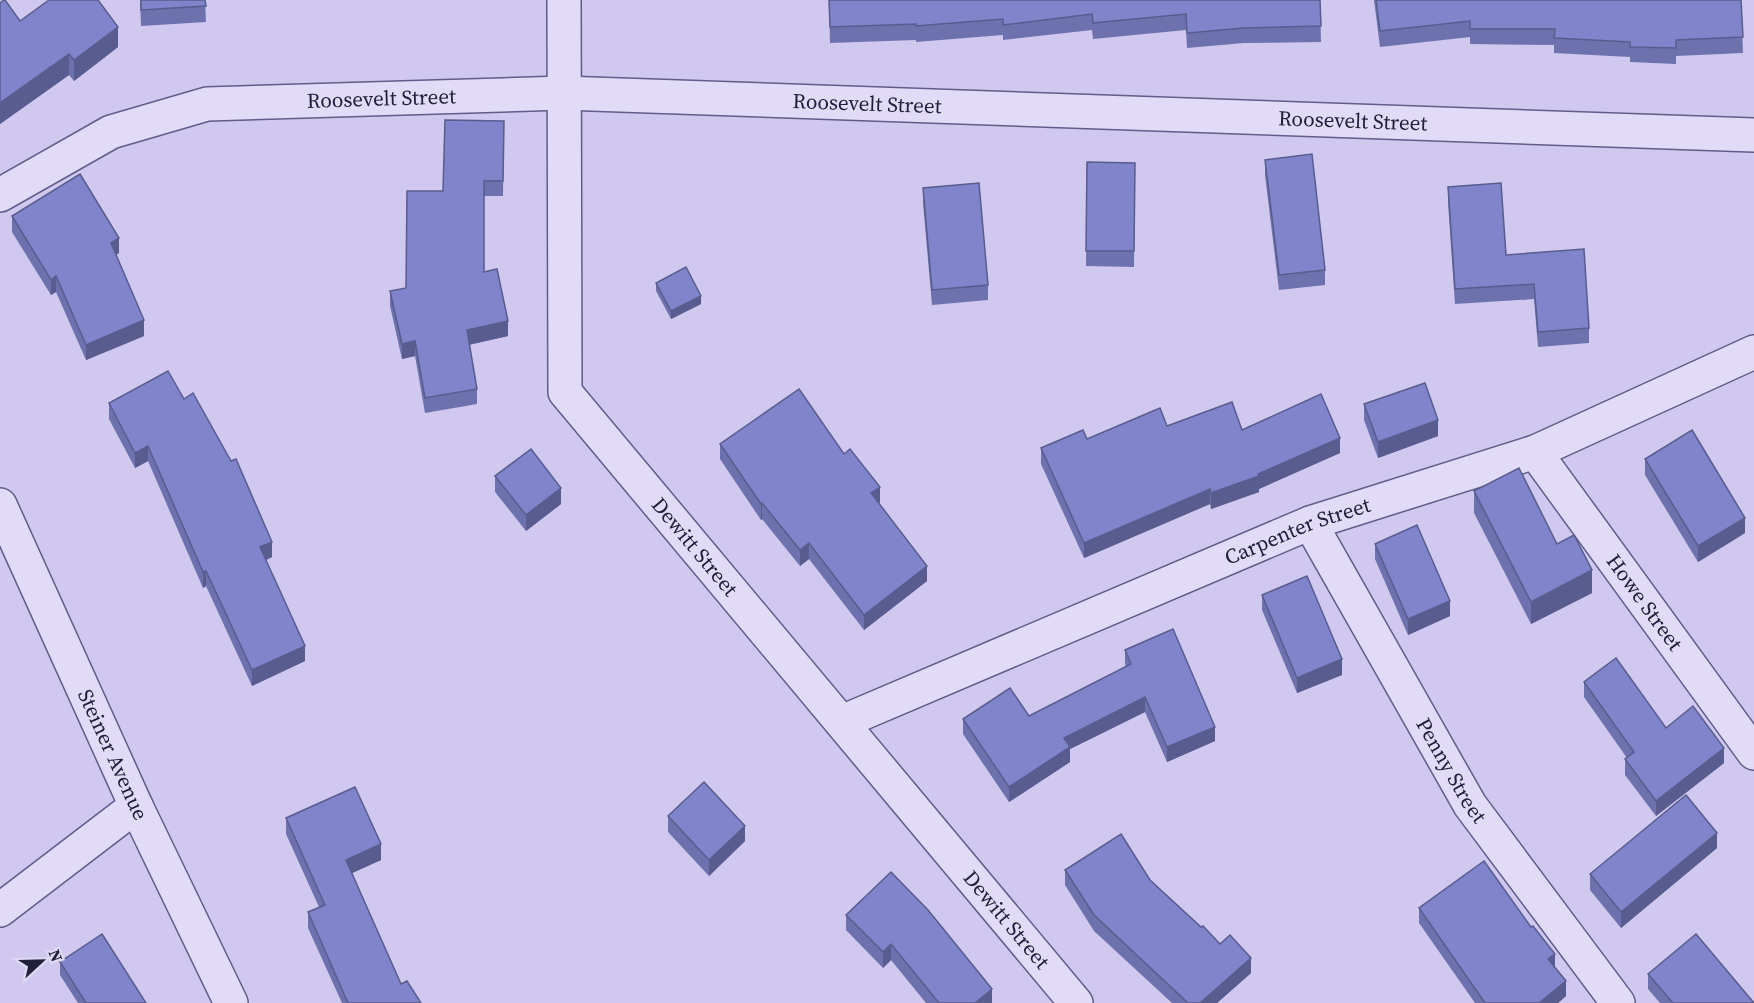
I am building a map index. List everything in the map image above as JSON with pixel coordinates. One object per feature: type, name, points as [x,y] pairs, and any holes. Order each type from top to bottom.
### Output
[{"type":"street","name":"Dewitt Street","points":[[564,0],[562,93],[565,392],[1076,1003]]},
{"type":"street","name":"Roosevelt Street","points":[[0,195],[111,132],[207,104],[562,93],[1754,135]]},
{"type":"street","name":"Carpenter Street","points":[[842,722],[1310,523],[1535,452],[1754,352]]},
{"type":"street","name":"Howe Street","points":[[1535,452],[1754,753]]},
{"type":"street","name":"Steiner Avenue","points":[[0,505],[136,806],[231,1003]]},
{"type":"street","name":"Penny Street","points":[[1310,523],[1470,805],[1618,1003]]},
{"type":"street","points":[[0,910],[136,806]]},
{"type":"building","points":[[4,0],[20,21],[49,0],[98,0],[118,27],[74,60],[69,54],[0,103],[0,3]]},
{"type":"building","points":[[141,0],[205,0],[206,6],[141,10]]},
{"type":"building","points":[[829,0],[1320,0],[1321,26],[1244,28],[1187,33],[1186,14],[1093,23],[1092,14],[1003,25],[1003,19],[916,26],[916,24],[830,27]]},
{"type":"building","points":[[1376,0],[1741,0],[1743,37],[1676,40],[1676,48],[1630,47],[1630,42],[1554,38],[1555,29],[1470,29],[1470,21],[1380,31]]},
{"type":"building","points":[[445,120],[504,121],[503,181],[484,181],[484,272],[497,269],[508,321],[467,330],[477,389],[425,398],[415,341],[402,344],[390,291],[406,288],[407,191],[443,191]]},
{"type":"building","points":[[1312,154],[1325,270],[1279,275],[1265,160]]},
{"type":"building","points":[[1087,162],[1135,163],[1134,251],[1086,251]]},
{"type":"building","points":[[80,174],[119,238],[111,243],[144,320],[86,345],[56,276],[51,280],[12,216]]},
{"type":"building","points":[[979,183],[988,285],[932,290],[923,188]]},
{"type":"building","points":[[1501,183],[1506,255],[1584,249],[1589,328],[1538,332],[1534,284],[1455,289],[1448,187]]},
{"type":"building","points":[[686,267],[701,296],[671,311],[656,283]]},
{"type":"building","points":[[168,371],[184,399],[193,393],[231,461],[236,459],[272,542],[260,547],[305,646],[252,670],[206,571],[203,572],[148,446],[135,453],[109,403]]},
{"type":"building","points":[[1425,383],[1438,420],[1378,442],[1364,404]]},
{"type":"building","points":[[799,389],[844,454],[850,449],[880,487],[871,493],[927,566],[864,615],[809,543],[800,550],[761,504],[720,444]]},
{"type":"building","points":[[1321,394],[1340,438],[1258,474],[1259,476],[1211,493],[1210,489],[1084,543],[1041,448],[1083,430],[1087,439],[1160,408],[1167,426],[1232,402],[1242,430]]},
{"type":"building","points":[[1692,430],[1745,518],[1698,546],[1645,459]]},
{"type":"building","points":[[531,449],[561,488],[526,515],[495,476]]},
{"type":"building","points":[[1519,468],[1557,544],[1574,535],[1592,570],[1531,602],[1474,491]]},
{"type":"building","points":[[1417,525],[1450,601],[1408,619],[1375,544]]},
{"type":"building","points":[[1307,576],[1342,659],[1297,678],[1262,595]]},
{"type":"building","points":[[1173,629],[1215,727],[1167,747],[1145,697],[1064,738],[1070,747],[1009,787],[963,719],[1010,688],[1029,716],[1131,664],[1125,650]]},
{"type":"building","points":[[1616,658],[1666,728],[1693,706],[1724,748],[1656,801],[1625,759],[1634,752],[1584,682]]},
{"type":"building","points":[[704,782],[745,826],[709,860],[668,816]]},
{"type":"building","points":[[355,787],[381,844],[346,860],[401,984],[407,981],[421,1003],[348,1003],[308,912],[325,905],[286,818]]},
{"type":"building","points":[[1686,795],[1717,833],[1621,912],[1590,874]]},
{"type":"building","points":[[1121,834],[1150,880],[1201,927],[1203,926],[1220,944],[1230,935],[1251,958],[1200,1003],[1188,1003],[1094,915],[1065,870]]},
{"type":"building","points":[[1484,861],[1531,927],[1533,926],[1555,954],[1548,959],[1566,981],[1539,1003],[1485,1003],[1419,908]]},
{"type":"building","points":[[891,872],[928,910],[992,989],[975,1003],[939,1003],[891,944],[883,952],[846,915]]},
{"type":"building","points":[[102,934],[146,1003],[86,1003],[60,962]]},
{"type":"building","points":[[1696,934],[1754,1003],[1673,1003],[1648,974]]}]
